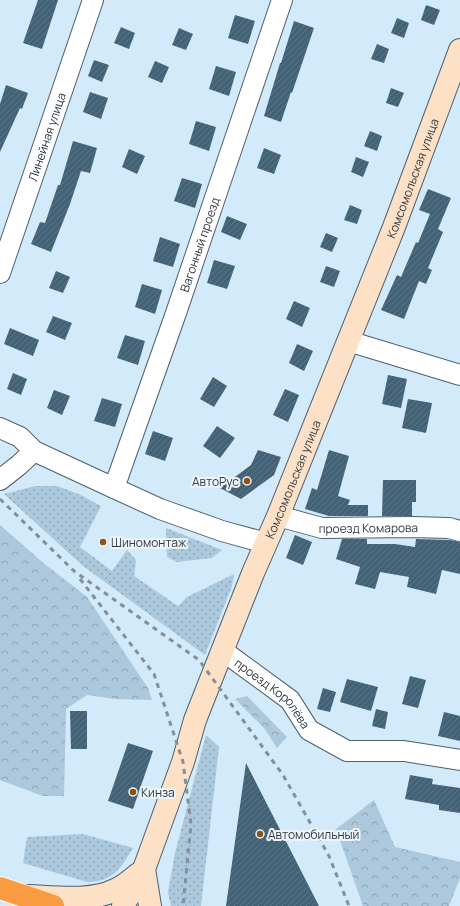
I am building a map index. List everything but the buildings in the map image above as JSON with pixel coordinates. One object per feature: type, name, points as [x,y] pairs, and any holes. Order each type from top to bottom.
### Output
[{"type":"highway","points":[[0,888],[20,901]]},
{"type":"highway","points":[[0,898],[8,904],[20,901],[53,906]]},
{"type":"main road","name":"Комсомольская улица","points":[[123,906],[144,869],[183,762],[195,720],[394,227],[460,50]]},
{"type":"main road","points":[[20,901],[105,894],[128,883],[144,869]]},
{"type":"main road","points":[[144,869],[150,906]]},
{"type":"street","name":"Линейная улица","points":[[0,273],[93,0]]},
{"type":"street","name":"Вагонный проезд","points":[[114,488],[176,313],[282,0]]},
{"type":"street","points":[[348,342],[460,375]]},
{"type":"street","points":[[0,428],[20,437],[34,450],[160,509],[215,529],[266,543]]},
{"type":"street","points":[[0,480],[19,465],[34,450]]},
{"type":"street","name":"проезд Комарова","points":[[278,516],[322,528],[413,527],[449,528],[460,531]]},
{"type":"street","name":"проезд Королёва","points":[[223,651],[290,700],[309,730],[347,751],[404,751],[460,760]]},
{"type":"green space","points":[[35,486],[57,486],[81,495],[101,506],[80,547],[112,571],[127,550],[136,560],[134,576],[178,606],[187,597],[234,574],[232,586],[205,655],[83,566],[4,494]]},
{"type":"green space","points":[[0,525],[41,561],[87,597],[148,688],[152,700],[116,699],[87,695],[66,709],[64,796],[43,796],[0,780]]},
{"type":"green space","points":[[166,528],[222,550],[212,558],[177,562],[167,557]]},
{"type":"green space","points":[[247,696],[287,737],[277,748],[264,728],[235,699]]},
{"type":"green space","points":[[206,735],[219,747],[201,906],[171,906],[168,892],[175,853]]},
{"type":"green space","points":[[374,800],[395,847],[460,862],[460,878],[449,906],[363,906],[336,829]]},
{"type":"green space","points":[[83,834],[133,848],[120,868],[110,877],[96,881],[87,882],[23,863],[27,837]]},
{"type":"railway","points":[[0,499],[74,571],[199,660],[283,775],[329,856],[349,906]]},
{"type":"railway","points":[[80,579],[154,674],[183,762],[191,824],[183,906]]},
{"type":"place","name":"АвтоРус","points":[[247,481]]},
{"type":"place","name":"Шиномонтаж","points":[[103,542]]},
{"type":"place","name":"Кинза","points":[[133,792]]},
{"type":"place","name":"Автомобильный","points":[[260,834]]}]
